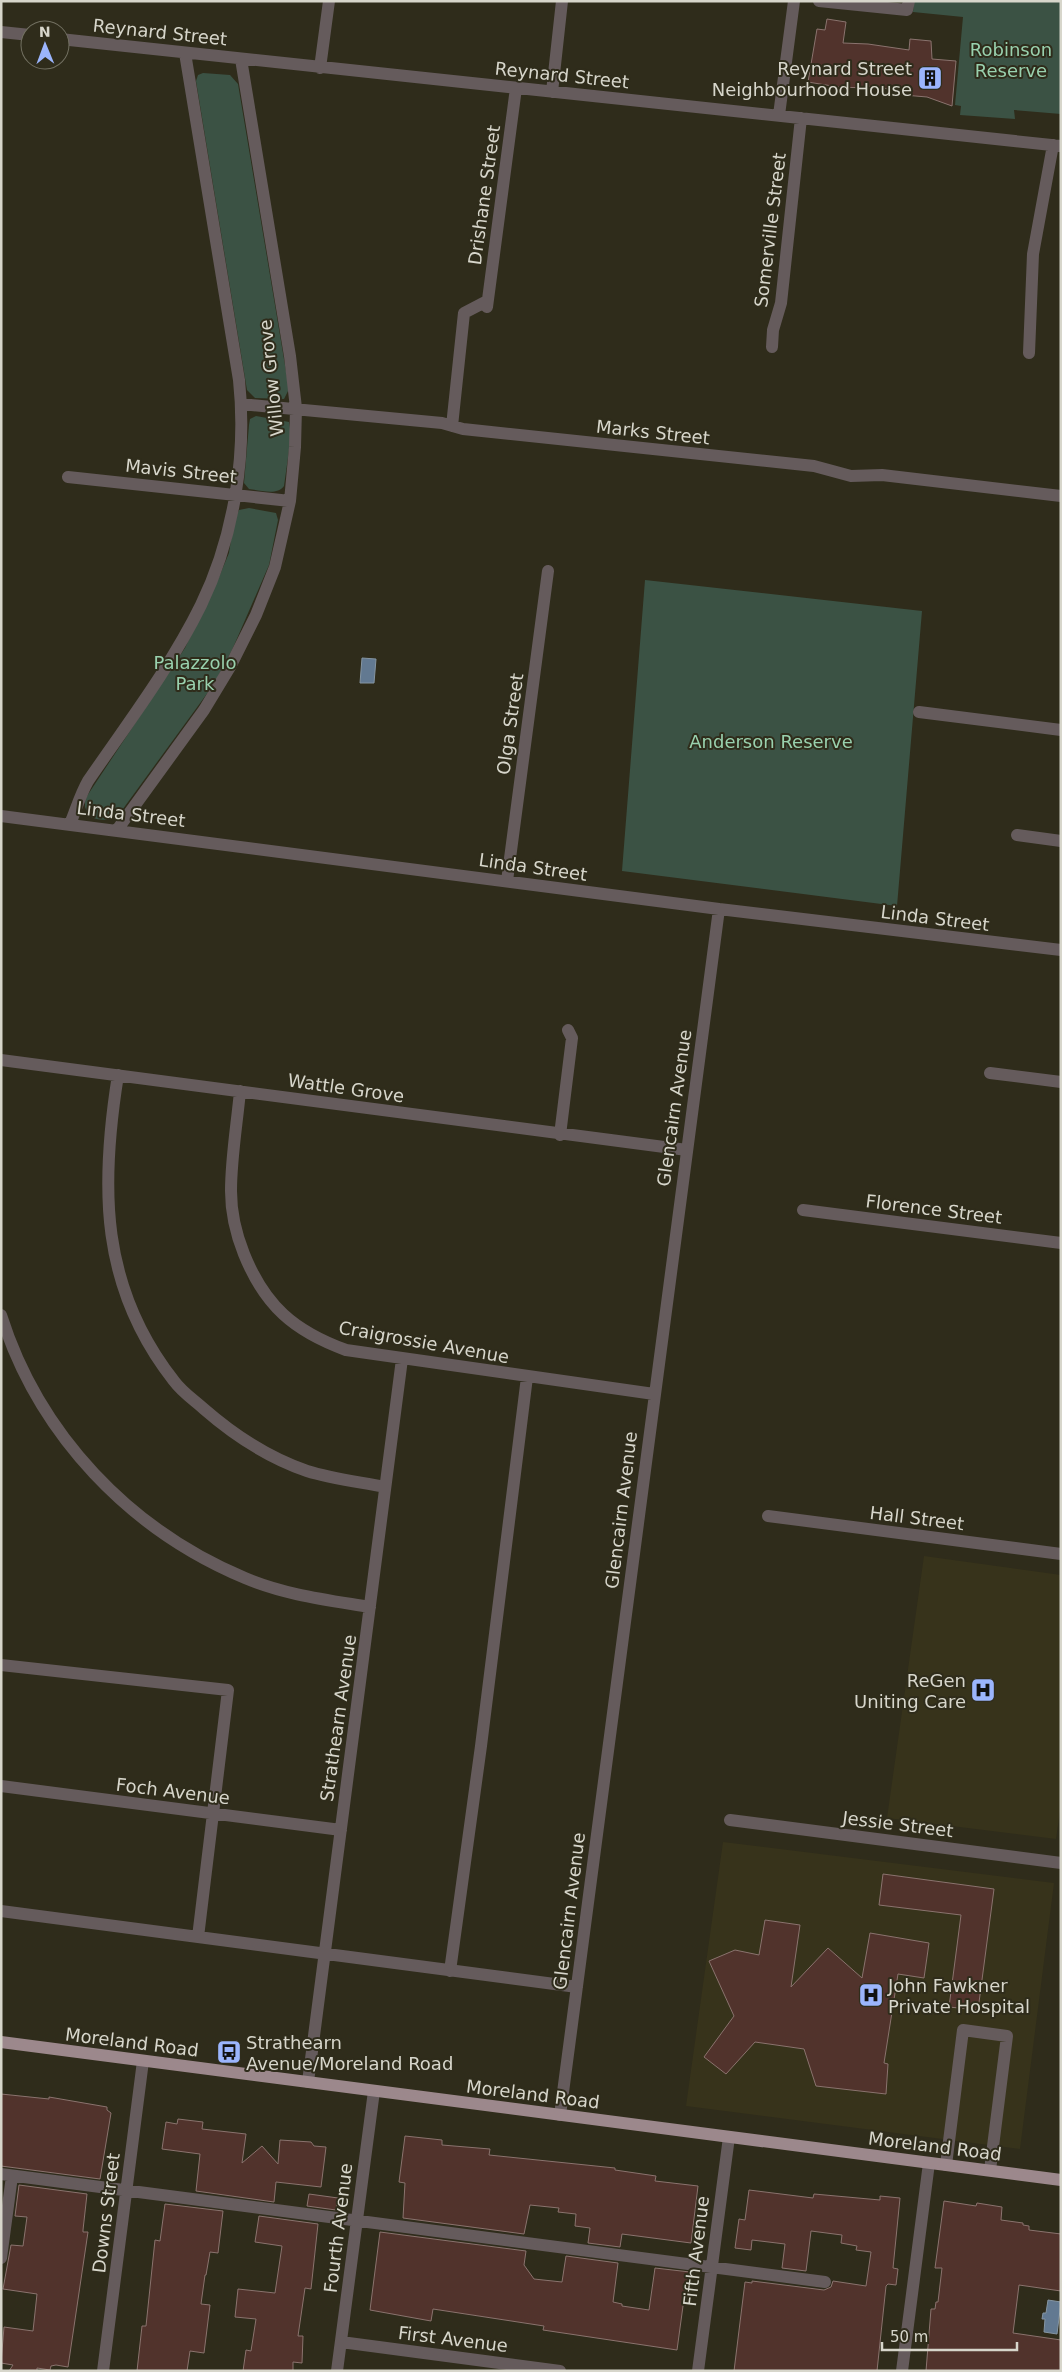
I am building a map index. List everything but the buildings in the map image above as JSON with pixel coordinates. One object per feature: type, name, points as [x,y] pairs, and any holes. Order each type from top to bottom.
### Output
[{"type":"main road","name":"Moreland Road","points":[[1,2042],[1061,2180]]},
{"type":"street","points":[[320,68],[329,1]]},
{"type":"street","points":[[552,92],[562,1]]},
{"type":"street","points":[[778,115],[794,1]]},
{"type":"street","points":[[819,1],[908,10],[909,1]]},
{"type":"street","points":[[1,32],[20,34]]},
{"type":"street","name":"Reynard Street","points":[[70,40],[1057,146]]},
{"type":"street","name":"Willow Grove","points":[[70,824],[78,807],[81,793],[88,781],[168,664],[202,604],[216,570],[235,495],[242,426],[241,404],[185,53]]},
{"type":"street","name":"Willow Grove","points":[[117,830],[204,710],[230,667],[256,615],[276,567],[290,501],[296,447],[296,408],[290,356],[241,59]]},
{"type":"street","name":"Drishane Street","points":[[452,426],[464,313],[487,304],[516,88]]},
{"type":"street","name":"Somerville Street","points":[[772,347],[773,330],[781,303],[801,118]]},
{"type":"street","points":[[1029,352],[1033,254],[1057,146]]},
{"type":"street","name":"Marks Street","points":[[241,404],[296,408],[452,426],[462,429],[814,466],[846,475],[882,475],[1061,496]]},
{"type":"street","name":"Mavis Street","points":[[68,477],[290,501]]},
{"type":"street","name":"Olga Street","points":[[507,881],[548,571]]},
{"type":"street","points":[[919,712],[1061,730]]},
{"type":"street","name":"Linda Street","points":[[1,816],[719,909],[1061,950]]},
{"type":"street","points":[[1018,836],[1061,841]]},
{"type":"street","name":"Glencairn Avenue","points":[[560,2115],[719,909]]},
{"type":"street","points":[[560,1134],[572,1038],[568,1030]]},
{"type":"street","name":"Wattle Grove","points":[[1,1060],[687,1150]]},
{"type":"street","points":[[990,1073],[1061,1082]]},
{"type":"street","points":[[118,1075],[107,1180],[110,1233],[122,1284],[130,1306],[155,1354],[175,1383],[229,1430],[255,1447],[309,1472],[385,1487]]},
{"type":"street","name":"Craigrossie Avenue","points":[[240,1091],[231,1189],[232,1212],[238,1238],[262,1292],[278,1311],[298,1328],[322,1341],[346,1350],[402,1360],[654,1394]]},
{"type":"street","name":"Florence Street","points":[[803,1210],[1061,1243]]},
{"type":"street","points":[[1,1315],[9,1341],[25,1375],[49,1417],[81,1460],[112,1492],[152,1527],[197,1555],[246,1579],[302,1596],[370,1607]]},
{"type":"street","name":"Strathearn Avenue","points":[[308,2082],[402,1360]]},
{"type":"street","points":[[450,1971],[481,1746],[527,1377]]},
{"type":"street","name":"Hall Street","points":[[768,1516],[1061,1554]]},
{"type":"street","points":[[1,1665],[228,1690],[198,1937]]},
{"type":"street","name":"Foch Avenue","points":[[1,1786],[340,1830]]},
{"type":"street","name":"Jessie Street","points":[[730,1820],[1061,1863]]},
{"type":"street","points":[[1,1911],[577,1987]]},
{"type":"street","points":[[946,2165],[963,2030],[1006,2036],[990,2170]]},
{"type":"street","name":"Downs Street","points":[[103,2371],[143,2060]]},
{"type":"street","name":"Fourth Avenue","points":[[337,2371],[374,2091]]},
{"type":"street","name":"Fifth Avenue","points":[[698,2371],[729,2136]]},
{"type":"street","points":[[902,2371],[929,2163]]},
{"type":"street","points":[[1,2258],[7,2175],[712,2265],[825,2282]]},
{"type":"street","name":"First Avenue","points":[[341,2342],[560,2371]]},
{"type":"shaded area","name":"ReGen Uniting Care","points":[[924,1556],[1061,1575],[1061,1804],[1056,1839],[887,1818]]},
{"type":"shaded area","name":"John Fawkner Private Hospital","points":[[723,1842],[1054,1883],[1020,2149],[686,2106]]},
{"type":"green space","name":"Robinson Reserve","points":[[914,1],[1061,1],[1061,114],[1014,110],[1015,119],[960,115],[961,106],[955,105],[963,17],[913,12]]},
{"type":"green space","points":[[203,73],[230,75],[238,84],[289,389],[284,399],[255,398],[247,390],[196,81],[198,75]]},
{"type":"green space","points":[[256,416],[289,422],[291,436],[284,486],[277,491],[268,492],[249,489],[244,483],[250,419]]},
{"type":"green space","name":"Palazzolo Park","points":[[249,508],[276,513],[278,520],[269,565],[232,650],[214,684],[120,813],[105,820],[89,816],[85,807],[85,799],[185,648],[229,553],[234,521],[239,510]]},
{"type":"green space","name":"Anderson Reserve","points":[[645,580],[922,611],[897,906],[622,871]]},
{"type":"water","points":[[362,658],[376,659],[374,683],[360,683]]},
{"type":"water","points":[[1048,2300],[1061,2302],[1057,2334],[1044,2332],[1045,2319],[1042,2319],[1043,2313],[1046,2313]]},
{"type":"place","name":"Reynard Street Neighbourhood House","points":[[930,78]]},
{"type":"place","name":"ReGen Uniting Care","points":[[983,1690]]},
{"type":"place","name":"John Fawkner Private Hospital","points":[[871,1995]]},
{"type":"place","name":"Strathearn Avenue/Moreland Road","points":[[229,2052]]}]
